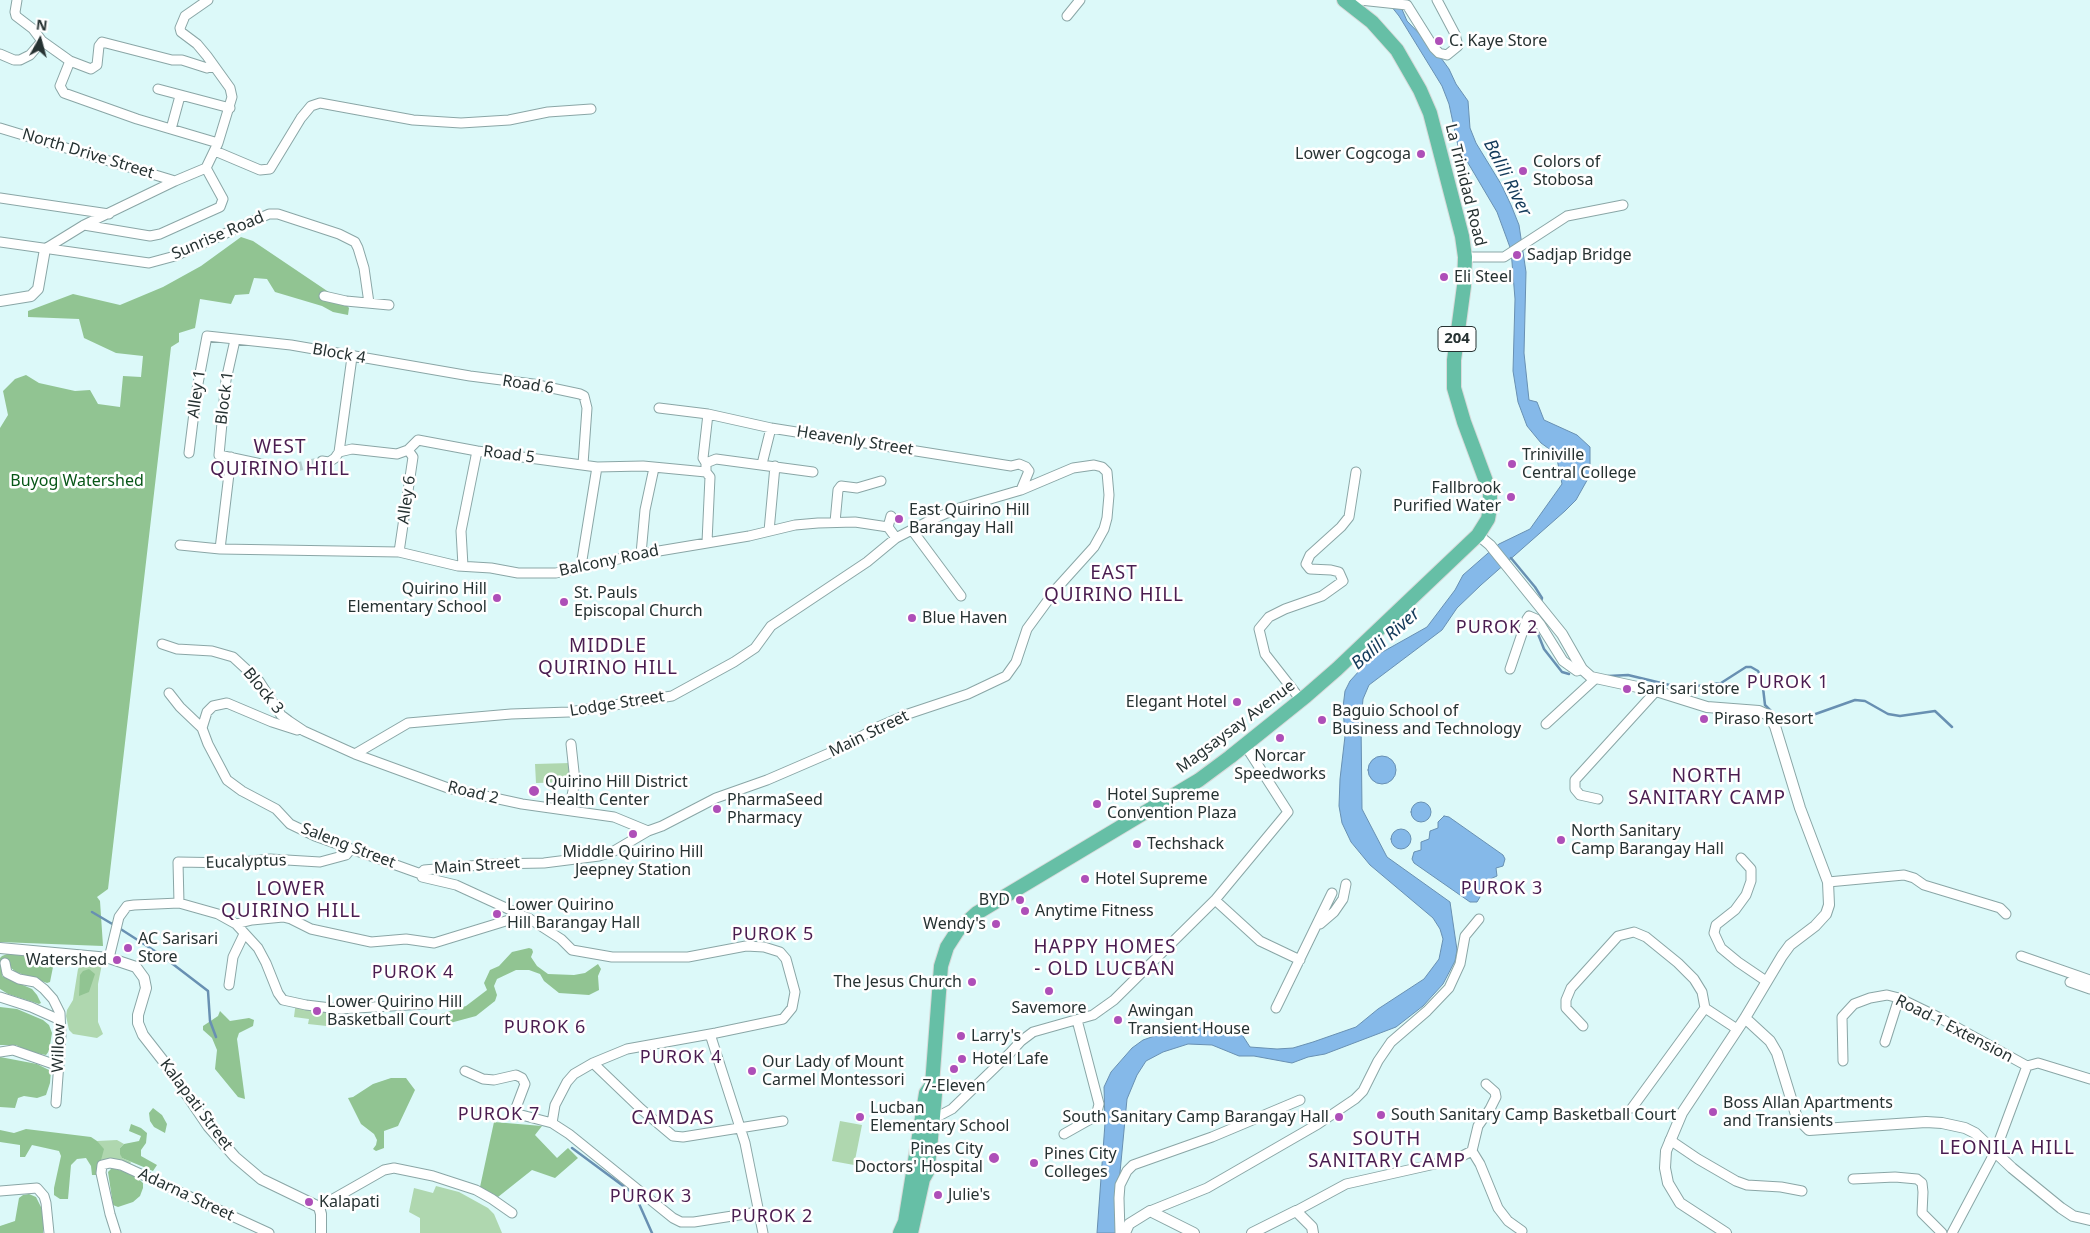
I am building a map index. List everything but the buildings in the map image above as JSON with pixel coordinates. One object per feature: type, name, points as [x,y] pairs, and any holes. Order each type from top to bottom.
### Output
[{"type":"highway","name":"La Trinidad Road","points":[[1350,1],[1397,50],[1420,90],[1430,114],[1442,165],[1458,216],[1465,258],[1464,286],[1454,360],[1454,388],[1462,416],[1490,492]]},
{"type":"highway","name":"Magsaysay Avenue","points":[[911,1233],[925,1175],[933,1119],[935,1094],[932,1085],[941,966],[947,947],[958,930],[977,913],[1199,780],[1301,700],[1478,535],[1488,519],[1490,492]]},
{"type":"highway","name":"Magsaysay Avenue","points":[[900,1233],[905,1222],[926,1093],[932,1085]]},
{"type":"highway","name":"204","points":[[921,1233],[931,1180],[925,1175]]},
{"type":"street","points":[[18,0],[16,16],[33,29],[42,41],[70,61],[91,69],[97,65],[99,46],[102,42],[172,60],[182,60],[202,67],[214,66]]},
{"type":"street","points":[[0,242],[45,249],[84,225],[206,168],[217,147],[232,97],[230,88],[214,66],[197,44],[181,32],[180,28],[185,16],[208,0]]},
{"type":"street","points":[[1067,16],[1080,0]]},
{"type":"street","points":[[1350,1],[1410,7],[1434,48],[1439,53],[1447,55],[1457,49],[1458,46],[1455,34],[1438,0]]},
{"type":"street","points":[[0,54],[14,60],[20,60],[30,55],[42,41]]},
{"type":"street","points":[[70,61],[60,86],[64,93],[171,129],[217,147],[260,170],[270,170],[301,118],[311,106],[320,103],[413,120],[461,123],[509,120],[548,112],[591,110]]},
{"type":"street","points":[[158,89],[230,108]]},
{"type":"street","points":[[171,129],[180,96]]},
{"type":"street","name":"North Drive Street","points":[[0,128],[175,181]]},
{"type":"street","points":[[84,225],[150,236],[160,234],[220,206],[223,199],[206,168]]},
{"type":"street","points":[[0,198],[110,214]]},
{"type":"street","points":[[1465,258],[1504,257],[1567,216],[1623,205]]},
{"type":"street","name":"Sunrise Road","points":[[45,249],[149,264],[175,256],[269,214],[278,214],[339,234],[355,242],[364,268],[369,303]]},
{"type":"street","points":[[0,301],[31,296],[38,289],[45,249]]},
{"type":"street","points":[[324,296],[346,301],[389,305]]},
{"type":"street","name":"Block 4","points":[[207,336],[291,345],[470,376]]},
{"type":"street","name":"Alley 1","points":[[189,453],[197,389],[207,336]]},
{"type":"street","name":"Block 1","points":[[231,458],[219,455],[226,380],[235,340]]},
{"type":"street","points":[[322,461],[329,462],[340,452],[352,357]]},
{"type":"street","name":"Road 6","points":[[470,376],[533,384],[575,392],[584,396],[587,408],[583,464]]},
{"type":"street","name":"Heavenly Street","points":[[659,408],[708,414],[770,428],[1011,466],[1019,464],[1026,467],[1029,472],[1021,490]]},
{"type":"street","points":[[707,542],[710,477],[703,458],[708,414]]},
{"type":"street","points":[[762,464],[770,428]]},
{"type":"street","name":"Road 5","points":[[408,450],[418,440],[477,451],[597,467],[706,468],[716,459],[814,472]]},
{"type":"street","points":[[340,452],[352,449],[397,454],[408,450]]},
{"type":"street","name":"Alley 6","points":[[399,552],[413,457],[408,450]]},
{"type":"street","points":[[463,566],[461,531],[477,451]]},
{"type":"street","points":[[220,549],[231,458],[280,468]]},
{"type":"street","name":"Main Street","points":[[420,874],[424,870],[492,864],[544,863],[598,856],[614,850],[648,831],[669,823],[716,798],[767,780],[838,749],[878,727],[908,714],[968,694],[1006,676],[1016,662],[1027,629],[1034,618],[1057,588],[1094,548],[1104,529],[1108,508],[1108,476],[1102,467],[1086,465],[1073,468],[1021,490]]},
{"type":"street","points":[[769,531],[775,466]]},
{"type":"street","points":[[581,566],[597,467]]},
{"type":"street","points":[[641,554],[645,510],[654,468]]},
{"type":"street","points":[[1301,700],[1265,654],[1259,629],[1269,618],[1285,609],[1322,596],[1343,581],[1340,572],[1310,569],[1306,564],[1310,556],[1349,517],[1356,472]]},
{"type":"street","points":[[835,522],[838,490],[841,486],[858,488],[881,481]]},
{"type":"street","points":[[890,516],[888,527],[896,538],[956,509],[1021,490]]},
{"type":"street","name":"Balcony Road","points":[[180,545],[220,549],[399,552],[463,566],[491,568],[518,573],[550,573],[566,572],[581,566],[795,525],[855,522],[888,527]]},
{"type":"street","points":[[912,530],[961,596]]},
{"type":"street","points":[[1478,535],[1493,548],[1562,634],[1582,669],[1595,679],[1656,691],[1707,707],[1752,710],[1768,715],[1775,726],[1800,808],[1828,882],[1829,905],[1826,914],[1815,926],[1790,945],[1766,980],[1745,1018],[1682,1112],[1666,1152],[1665,1168],[1668,1183],[1674,1195],[1688,1209],[1726,1233]]},
{"type":"street","name":"Lodge Street","points":[[355,754],[408,723],[510,714],[569,712],[672,696],[734,662],[755,648],[771,626],[867,562],[896,538]]},
{"type":"street","points":[[1510,669],[1529,616],[1536,619],[1540,624],[1563,661],[1577,671],[1582,669]]},
{"type":"street","name":"Block 3","points":[[162,644],[177,649],[212,651],[233,657],[259,681],[281,714],[304,731]]},
{"type":"street","points":[[1546,724],[1595,679]]},
{"type":"street","points":[[1598,799],[1580,795],[1575,789],[1575,780],[1656,691]]},
{"type":"street","name":"Saleng Street","points":[[169,693],[180,707],[202,728],[208,744],[227,780],[242,791],[276,809],[290,824],[315,836],[420,874],[427,879],[456,885],[530,919],[561,938],[572,950],[587,954],[640,958],[688,957],[746,946],[764,947],[780,952],[786,959],[795,992],[792,1008],[788,1015],[773,1022],[710,1034]]},
{"type":"street","points":[[202,728],[207,712],[213,706],[226,703],[272,722],[304,731]]},
{"type":"street","name":"Road 2","points":[[304,731],[355,754],[448,788],[512,803],[614,817],[648,831]]},
{"type":"street","points":[[568,810],[576,781],[571,744]]},
{"type":"street","points":[[933,1119],[952,1109],[1010,1054],[1021,1041],[1033,1032],[1093,1015],[1114,1000],[1215,900],[1288,812],[1245,745]]},
{"type":"street","name":"Eucalyptus","points":[[179,903],[178,862],[234,863],[270,858],[320,862],[346,855],[351,849]]},
{"type":"street","points":[[1741,858],[1751,869],[1751,881],[1746,895],[1735,910],[1716,925],[1714,933],[1721,948],[1738,962],[1766,980]]},
{"type":"street","points":[[1828,882],[1904,875],[1931,887],[2000,908],[2006,914]]},
{"type":"street","points":[[1316,928],[1334,912],[1343,899],[1346,884]]},
{"type":"street","points":[[1276,1008],[1332,893]]},
{"type":"street","points":[[1215,900],[1260,940],[1300,960]]},
{"type":"street","points":[[109,958],[119,917],[127,906],[179,903],[218,914],[236,924],[258,948],[283,1000],[339,1009],[426,1004]]},
{"type":"street","points":[[236,924],[252,920],[284,917],[311,929],[350,939],[371,942],[406,940],[434,943],[509,920],[530,919]]},
{"type":"street","points":[[1126,1233],[1130,1224],[1150,1211],[1207,1188],[1356,1100],[1391,1042],[1427,1011],[1448,988],[1460,964],[1466,936],[1479,919]]},
{"type":"street","points":[[1583,1026],[1566,1008],[1566,1000],[1571,988],[1618,936],[1634,932],[1646,937],[1678,963],[1694,979],[1702,992],[1705,1008],[1737,1029]]},
{"type":"street","points":[[229,985],[233,957],[244,934]]},
{"type":"street","name":"Kalapati Street","points":[[0,948],[109,958],[136,967],[144,978],[146,988],[138,1023],[143,1035],[168,1067],[208,1126],[235,1157],[261,1179],[319,1207]]},
{"type":"street","points":[[2020,956],[2090,980]]},
{"type":"street","name":"Willow","points":[[5,963],[8,972],[19,979],[35,982],[44,989],[53,999],[60,1013],[56,1103]]},
{"type":"street","points":[[2070,982],[2090,989]]},
{"type":"street","name":"Road 1 Extension","points":[[1843,1061],[1842,1017],[1854,1004],[1870,998],[1887,995],[1899,998],[1975,1036],[2027,1066]]},
{"type":"street","points":[[0,997],[32,1007],[60,1020]]},
{"type":"street","points":[[1885,1042],[1899,998]]},
{"type":"street","points":[[1632,1108],[1705,1008]]},
{"type":"street","points":[[1745,1018],[1770,1041],[1777,1054],[1797,1118],[1808,1130],[1910,1123],[1942,1123],[1965,1128],[1975,1133],[2061,1208],[2073,1216],[2090,1220]]},
{"type":"street","points":[[1064,1134],[1096,1116],[1099,1104],[1077,1020]]},
{"type":"street","points":[[552,1123],[555,1105],[567,1082],[574,1074],[593,1063],[627,1049],[710,1034],[717,1061],[741,1128],[763,1233]]},
{"type":"street","points":[[0,1052],[14,1050],[59,1066]]},
{"type":"street","points":[[593,1063],[641,1109],[673,1136],[683,1137],[783,1121]]},
{"type":"street","points":[[1952,1233],[1995,1152],[2027,1066],[2038,1063],[2090,1079]]},
{"type":"street","points":[[465,1071],[483,1079],[494,1080],[516,1075],[522,1078],[525,1084],[514,1113],[552,1123],[569,1134],[681,1222],[694,1222],[758,1212]]},
{"type":"street","points":[[1486,1084],[1495,1092],[1496,1096],[1490,1109],[1478,1126],[1472,1151],[1480,1164],[1498,1208],[1508,1221],[1522,1231]]},
{"type":"street","points":[[1120,1233],[1120,1185],[1132,1165],[1212,1137],[1300,1100]]},
{"type":"street","points":[[1670,1140],[1698,1160],[1736,1181],[1747,1185],[1781,1187],[1802,1192]]},
{"type":"street","points":[[1252,1233],[1346,1184],[1458,1158],[1472,1151]]},
{"type":"street","name":"Adarna Street","points":[[116,1233],[113,1228],[103,1182],[102,1165],[110,1163],[121,1165],[270,1233]]},
{"type":"street","points":[[321,1233],[319,1207],[384,1170],[394,1168],[410,1170],[476,1190],[492,1198],[512,1213]]},
{"type":"street","points":[[1852,1179],[1895,1177],[1917,1180],[1922,1183],[1922,1213],[1942,1233]]},
{"type":"street","points":[[0,1191],[37,1188],[44,1196],[46,1203],[49,1233]]},
{"type":"street","points":[[1150,1211],[1187,1231]]},
{"type":"street","points":[[1296,1211],[1312,1227],[1313,1233]]},
{"type":"green space","name":"Buyog Watershed","points":[[241,237],[253,241],[345,303],[349,308],[348,315],[333,312],[322,306],[275,292],[267,279],[254,278],[249,294],[235,295],[231,304],[200,299],[195,328],[179,333],[179,342],[171,347],[108,889],[97,897],[100,901],[103,946],[0,942],[0,428],[8,415],[3,391],[15,379],[26,375],[39,383],[75,391],[90,390],[98,404],[120,407],[123,376],[141,377],[143,356],[116,353],[84,338],[79,319],[28,317],[28,311],[73,294],[120,305],[163,287],[201,266]]},
{"type":"green space","points":[[570,763],[570,782],[536,783],[535,764]]},
{"type":"green space","points":[[532,949],[531,957],[537,966],[548,974],[574,975],[585,973],[598,964],[601,969],[598,976],[599,990],[589,995],[559,993],[544,981],[540,974],[529,970],[516,970],[497,979],[494,986],[497,995],[495,1001],[476,1016],[439,1026],[437,1020],[441,1014],[466,1006],[487,990],[484,983],[490,970],[499,966],[512,952]]},
{"type":"green space","points":[[7,954],[51,954],[53,967],[50,982],[47,983],[16,972],[11,968],[4,968],[2,971],[2,976],[32,989],[41,1003],[8,994],[0,989],[0,958]]},
{"type":"green space","points":[[103,959],[98,984],[98,1022],[103,1034],[97,1038],[73,1034],[69,1030],[66,1016],[73,1000],[78,969],[84,961]]},
{"type":"green space","points":[[89,969],[95,974],[89,992],[79,996],[80,975],[83,971]]},
{"type":"green space","name":"Lower Quirino Hill Basketball Court","points":[[296,1001],[339,1005],[336,1027],[308,1024],[309,1019],[294,1017]]},
{"type":"green space","points":[[0,1007],[17,1009],[43,1020],[49,1025],[52,1033],[49,1051],[46,1055],[30,1052],[16,1045],[0,1045]]},
{"type":"green space","points":[[220,1011],[230,1021],[249,1018],[254,1020],[253,1026],[239,1033],[237,1039],[245,1099],[238,1097],[215,1069],[217,1050],[212,1038],[203,1030],[203,1026],[218,1016]]},
{"type":"green space","points":[[0,1057],[37,1064],[51,1071],[46,1095],[37,1098],[24,1096],[18,1098],[15,1108],[0,1107]]},
{"type":"green space","points":[[391,1078],[406,1078],[415,1090],[398,1126],[384,1131],[384,1148],[376,1151],[373,1149],[377,1140],[374,1134],[361,1124],[348,1098],[353,1097],[373,1084]]},
{"type":"green space","points":[[153,1108],[162,1115],[167,1124],[165,1133],[154,1127],[150,1121],[149,1113]]},
{"type":"green space","points":[[840,1121],[862,1125],[854,1165],[832,1161]]},
{"type":"green space","points":[[494,1122],[542,1126],[535,1135],[557,1158],[568,1148],[578,1158],[555,1178],[532,1170],[498,1197],[480,1187]]},
{"type":"green space","points":[[131,1124],[147,1133],[146,1143],[141,1150],[141,1156],[157,1165],[153,1171],[122,1158],[120,1154],[120,1148],[124,1144],[139,1141],[141,1136],[129,1131]]},
{"type":"green space","points":[[26,1129],[91,1137],[104,1149],[97,1175],[92,1175],[91,1166],[86,1158],[77,1159],[71,1165],[68,1199],[60,1199],[54,1195],[61,1156],[59,1151],[32,1145],[25,1157],[20,1157],[20,1145],[0,1142],[0,1130],[14,1133]]},
{"type":"green space","points":[[117,1140],[124,1144],[120,1148],[122,1158],[131,1162],[130,1164],[101,1161],[97,1141]]},
{"type":"green space","points":[[112,1168],[133,1174],[143,1183],[140,1196],[133,1202],[118,1207],[113,1205],[108,1172]]},
{"type":"green space","points":[[436,1186],[459,1192],[488,1208],[494,1214],[502,1233],[420,1233],[420,1218],[409,1212],[414,1188],[433,1193]]},
{"type":"green space","points":[[29,1194],[36,1197],[41,1207],[44,1219],[43,1233],[0,1233],[0,1226],[15,1221],[19,1198]]},
{"type":"water","points":[[1398,0],[1407,21],[1436,51],[1468,101],[1470,128],[1476,143],[1501,184],[1519,225],[1526,272],[1524,353],[1529,400],[1537,402],[1544,420],[1577,435],[1590,447],[1590,475],[1576,500],[1565,511],[1457,608],[1442,630],[1369,685],[1363,699],[1361,721],[1362,809],[1387,857],[1450,902],[1457,950],[1455,961],[1443,984],[1423,1006],[1396,1027],[1325,1054],[1308,1057],[1292,1063],[1254,1056],[1239,1056],[1212,1045],[1188,1044],[1163,1052],[1146,1061],[1137,1075],[1127,1099],[1117,1204],[1119,1233],[1097,1233],[1105,1123],[1104,1087],[1111,1072],[1132,1048],[1143,1040],[1183,1026],[1241,1033],[1250,1047],[1293,1048],[1356,1027],[1378,1009],[1424,979],[1439,959],[1443,939],[1440,929],[1433,918],[1370,865],[1351,842],[1342,823],[1339,806],[1345,736],[1343,707],[1345,691],[1350,681],[1370,659],[1427,627],[1455,590],[1463,575],[1499,544],[1530,529],[1562,484],[1557,459],[1552,451],[1541,443],[1527,426],[1518,402],[1513,371],[1515,299],[1511,250],[1497,212],[1458,146],[1449,104],[1442,86],[1399,16],[1387,1]]},
{"type":"water","points":[[1382,756],[1392,760],[1396,770],[1392,780],[1382,784],[1372,780],[1368,770],[1372,760]]},
{"type":"water","points":[[1417,802],[1425,802],[1431,808],[1431,816],[1425,822],[1417,822],[1411,816],[1411,808]]},
{"type":"water","points":[[1444,816],[1449,817],[1503,855],[1505,859],[1503,866],[1496,868],[1497,876],[1488,880],[1488,888],[1479,892],[1480,897],[1477,902],[1470,902],[1414,863],[1412,859],[1414,852],[1421,850],[1421,842],[1429,839],[1430,831],[1438,828],[1438,822]]},
{"type":"water","points":[[1397,829],[1405,829],[1411,835],[1411,843],[1405,849],[1397,849],[1391,843],[1391,835]]},
{"type":"waterway","points":[[1511,558],[1535,587],[1542,598],[1541,602]]},
{"type":"waterway","points":[[1534,621],[1544,649],[1562,672],[1569,674]]},
{"type":"waterway","points":[[1608,676],[1628,675],[1682,688],[1721,683],[1746,667],[1751,667],[1758,671],[1762,679],[1765,705],[1780,720],[1793,722],[1855,700],[1865,701],[1888,714],[1900,716],[1935,711],[1952,727]]},
{"type":"waterway","points":[[92,912],[114,925]]},
{"type":"waterway","points":[[119,928],[161,955],[208,991],[210,1021],[216,1037]]},
{"type":"waterway","points":[[572,1148],[636,1197],[652,1233]]},
{"type":"tunnel","points":[[280,468],[292,468],[322,461]]},
{"type":"place","name":"C. Kaye Store","points":[[1439,41]]},
{"type":"place","name":"Lower Cogcoga","points":[[1421,154]]},
{"type":"place","name":"Colors of Stobosa","points":[[1523,171]]},
{"type":"place","name":"Sadjap Bridge","points":[[1517,255]]},
{"type":"place","name":"Eli Steel","points":[[1444,277]]},
{"type":"place","name":"Triniville Central College","points":[[1512,464]]},
{"type":"place","name":"Fallbrook Purified Water","points":[[1511,497]]},
{"type":"place","name":"East Quirino Hill Barangay Hall","points":[[899,519]]},
{"type":"place","name":"Quirino Hill Elementary School","points":[[497,598]]},
{"type":"place","name":"St. Pauls Episcopal Church","points":[[564,602]]},
{"type":"place","name":"Blue Haven","points":[[912,618]]},
{"type":"place","name":"Sari sari store","points":[[1627,689]]},
{"type":"place","name":"Elegant Hotel","points":[[1237,702]]},
{"type":"place","name":"Piraso Resort","points":[[1704,719]]},
{"type":"place","name":"Baguio School of Business and Technology","points":[[1322,720]]},
{"type":"place","name":"Norcar Speedworks","points":[[1280,738]]},
{"type":"place","name":"Quirino Hill District Health Center","points":[[534,791]]},
{"type":"place","name":"Hotel Supreme Convention Plaza","points":[[1097,804]]},
{"type":"place","name":"PharmaSeed Pharmacy","points":[[717,809]]},
{"type":"place","name":"Middle Quirino Hill Jeepney Station","points":[[633,834]]},
{"type":"place","name":"North Sanitary Camp Barangay Hall","points":[[1561,840]]},
{"type":"place","name":"Techshack","points":[[1137,844]]},
{"type":"place","name":"Hotel Supreme","points":[[1085,879]]},
{"type":"place","name":"BYD","points":[[1020,900]]},
{"type":"place","name":"Anytime Fitness","points":[[1025,911]]},
{"type":"place","name":"Lower Quirino Hill Barangay Hall","points":[[497,914]]},
{"type":"place","name":"Wendy's","points":[[996,924]]},
{"type":"place","name":"AC Sarisari Store","points":[[128,948]]},
{"type":"place","name":"Watershed","points":[[117,960]]},
{"type":"place","name":"The Jesus Church","points":[[972,982]]},
{"type":"place","name":"Savemore","points":[[1049,991]]},
{"type":"place","name":"Lower Quirino Hill Basketball Court","points":[[317,1011]]},
{"type":"place","name":"Awingan Transient House","points":[[1118,1020]]},
{"type":"place","name":"Larry's","points":[[961,1036]]},
{"type":"place","name":"Hotel Lafe","points":[[962,1059]]},
{"type":"place","name":"7-Eleven","points":[[954,1069]]},
{"type":"place","name":"Our Lady of Mount Carmel Montessori","points":[[752,1071]]},
{"type":"place","name":"Boss Allan Apartments and Transients","points":[[1713,1112]]},
{"type":"place","name":"South Sanitary Camp Basketball Court","points":[[1381,1115]]},
{"type":"place","name":"Lucban Elementary School","points":[[860,1117]]},
{"type":"place","name":"South Sanitary Camp Barangay Hall","points":[[1339,1117]]},
{"type":"place","name":"Pines City Doctors' Hospital","points":[[994,1158]]},
{"type":"place","name":"Pines City Colleges","points":[[1034,1163]]},
{"type":"place","name":"Julie's","points":[[938,1195]]},
{"type":"place","name":"Kalapati","points":[[309,1202]]},
{"type":"district","name":"WEST QUIRINO HILL","points":[[280,459]]},
{"type":"district","name":"EAST QUIRINO HILL","points":[[1114,585]]},
{"type":"district","name":"PUROK 2","points":[[1497,628]]},
{"type":"district","name":"MIDDLE QUIRINO HILL","points":[[608,658]]},
{"type":"district","name":"PUROK 1","points":[[1788,683]]},
{"type":"district","name":"NORTH SANITARY CAMP","points":[[1707,788]]},
{"type":"district","name":"PUROK 3","points":[[1502,889]]},
{"type":"district","name":"LOWER QUIRINO HILL","points":[[291,901]]},
{"type":"district","name":"PUROK 5","points":[[773,935]]},
{"type":"district","name":"HAPPY HOMES - OLD LUCBAN","points":[[1105,959]]},
{"type":"district","name":"PUROK 4","points":[[413,973]]},
{"type":"district","name":"PUROK 6","points":[[545,1028]]},
{"type":"district","name":"PUROK 4","points":[[681,1058]]},
{"type":"district","name":"PUROK 7","points":[[499,1115]]},
{"type":"district","name":"CAMDAS","points":[[673,1119]]},
{"type":"district","name":"LEONILA HILL","points":[[2007,1149]]},
{"type":"district","name":"SOUTH SANITARY CAMP","points":[[1387,1151]]},
{"type":"district","name":"PUROK 3","points":[[651,1197]]},
{"type":"district","name":"PUROK 2","points":[[772,1217]]},
{"type":"water label","name":"Balili River","points":[[1507,178]]},
{"type":"water label","name":"Balili River","points":[[1386,639]]}]
